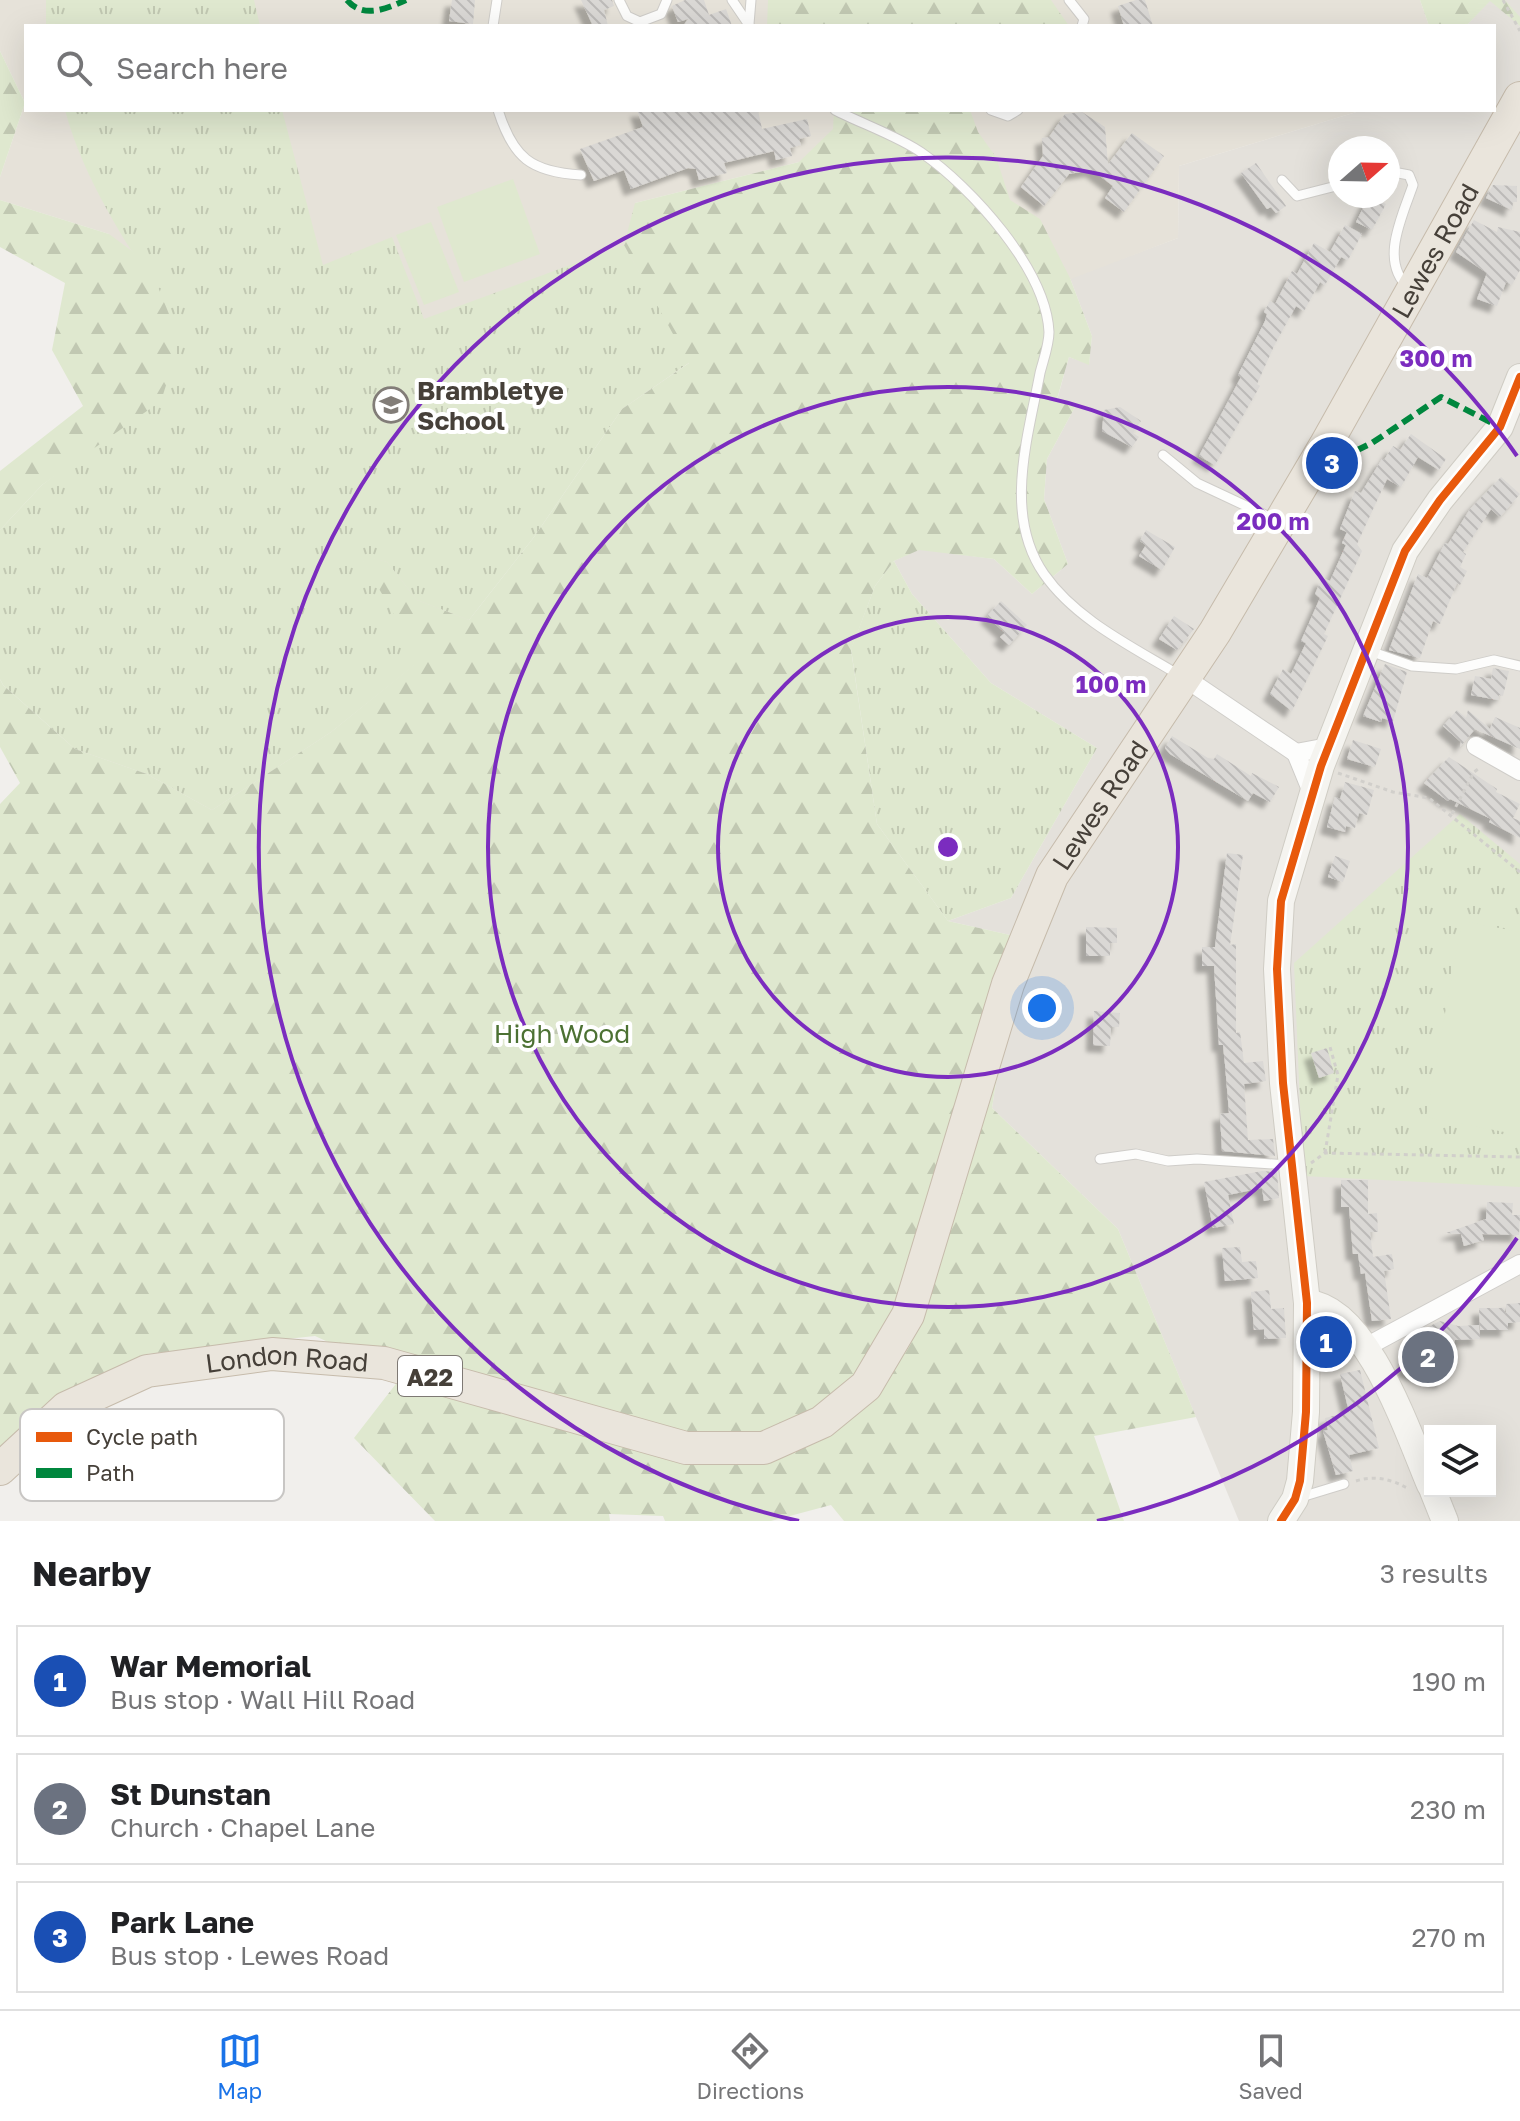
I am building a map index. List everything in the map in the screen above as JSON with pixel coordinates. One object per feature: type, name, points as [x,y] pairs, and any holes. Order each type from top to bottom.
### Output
[{"type":"highway","name":"Lewes Road","points":[[866,1386],[908,1315],[1008,984],[1052,876],[1185,678],[1279,522],[1520,98]]},
{"type":"highway","name":"London Road","points":[[65,1409],[147,1371],[272,1354],[384,1363],[686,1448],[764,1448],[822,1422],[866,1386]]},
{"type":"highway","name":"London Road","points":[[0,1469],[20,1451]]},
{"type":"street","points":[[1288,1510],[1306,1412],[1307,1303],[1277,969],[1281,901],[1312,792],[1405,551],[1440,500],[1500,427],[1518,394]]},
{"type":"street","points":[[1185,678],[1296,753],[1325,757]]},
{"type":"street","points":[[1476,746],[1520,771]]},
{"type":"street","points":[[1296,753],[1312,792]]},
{"type":"street","points":[[1364,1348],[1520,1264]]},
{"type":"street","points":[[1307,1303],[1319,1304],[1343,1318],[1364,1348],[1410,1433],[1436,1500]]},
{"type":"lane","points":[[493,24],[497,0]]},
{"type":"lane","points":[[619,0],[627,16],[640,22],[661,14],[667,0]]},
{"type":"lane","points":[[732,0],[748,24]]},
{"type":"lane","points":[[749,24],[751,0]]},
{"type":"lane","points":[[1069,0],[1084,19],[1083,24]]},
{"type":"lane","points":[[499,112],[505,135],[525,157],[546,173],[581,175]]},
{"type":"lane","points":[[839,112],[920,151],[970,194],[1006,234],[1034,282],[1049,332],[1023,464],[1022,508],[1044,574],[1091,621],[1185,678]]},
{"type":"lane","points":[[994,112],[1008,116],[1015,112]]},
{"type":"lane","points":[[1400,173],[1409,175],[1413,185],[1393,256],[1398,279],[1411,291]]},
{"type":"lane","points":[[1282,180],[1297,196],[1328,188]]},
{"type":"lane","points":[[1163,455],[1197,483],[1279,522]]},
{"type":"lane","points":[[1367,650],[1412,666],[1456,669],[1494,660],[1520,666]]},
{"type":"lane","points":[[1100,1159],[1136,1154],[1168,1161],[1197,1159],[1293,1165]]},
{"type":"lane","points":[[1288,1510],[1344,1484]]},
{"type":"path","points":[[1503,0],[1520,31]]},
{"type":"path","points":[[1325,757],[1393,792],[1429,798],[1520,872]]},
{"type":"path","points":[[1452,814],[1474,772]]},
{"type":"path","points":[[1330,1047],[1338,1075],[1325,1153],[1520,1157]]},
{"type":"path","points":[[1344,1484],[1370,1476],[1394,1480],[1436,1500]]},
{"type":"shaded area","name":"Brambletye School","points":[[0,0],[1420,0],[1428,24],[24,24],[24,101],[0,51]]},
{"type":"shaded area","points":[[1490,0],[1520,0],[1520,1521],[1239,1521],[1118,1229],[992,1108],[1019,937],[948,921],[1011,898],[1097,748],[991,683],[912,594],[894,561],[919,549],[994,559],[1032,594],[1068,564],[1044,499],[1047,459],[1075,407],[1057,400],[1069,357],[1089,364],[1092,336],[1070,278],[1178,238],[1179,166],[1356,112],[1496,112],[1496,24],[1468,24]]},
{"type":"shaded area","name":"Brambletye School","points":[[24,106],[24,112],[1356,112],[1179,166],[1178,238],[1042,290],[799,162],[635,203],[690,362],[622,409],[469,620],[331,732],[212,810],[147,774],[75,749],[0,679],[0,530],[97,443],[109,234],[0,200],[0,177]]},
{"type":"green space","points":[[46,0],[254,0],[260,24],[46,24]]},
{"type":"green space","points":[[768,0],[1051,0],[1068,24],[767,24]]},
{"type":"green space","points":[[1420,0],[1505,0],[1520,17],[1520,26],[1490,1],[1468,24],[1428,24]]},
{"type":"green space","points":[[0,51],[24,106],[0,177]]},
{"type":"green space","name":"Brambletye School","points":[[66,112],[283,112],[323,265],[392,237],[424,319],[624,245],[690,362],[622,409],[534,537],[469,620],[417,600],[387,562],[360,555],[421,660],[331,732],[212,810],[147,774],[75,749],[0,679],[0,530],[42,485],[97,443],[171,319],[121,234],[77,146]]},
{"type":"green space","name":"High Wood","points":[[834,112],[971,112],[978,132],[996,157],[1010,200],[1040,219],[1070,278],[1092,336],[1089,365],[1069,357],[1057,399],[1075,407],[1047,459],[1044,499],[1068,564],[1032,594],[994,559],[919,550],[894,561],[875,586],[851,650],[877,824],[948,921],[1019,937],[992,1108],[1118,1229],[1196,1417],[1094,1436],[1124,1521],[844,1521],[831,1505],[771,1521],[665,1521],[663,1516],[609,1514],[610,1521],[435,1521],[354,1438],[402,1376],[315,1336],[147,1354],[62,1393],[46,1409],[20,1409],[20,1436],[0,1457],[0,804],[20,783],[0,747],[0,679],[75,749],[147,774],[212,810],[331,732],[420,660],[359,554],[387,562],[417,600],[469,620],[534,537],[622,409],[689,363],[624,245],[635,203],[799,162],[833,129]]},
{"type":"green space","points":[[513,179],[540,254],[464,282],[437,207]]},
{"type":"green space","points":[[0,200],[109,234],[132,251],[158,287],[171,319],[176,354],[161,401],[42,485],[0,530],[0,471],[83,406],[52,350],[65,283],[0,247]]},
{"type":"green space","points":[[431,222],[459,292],[424,305],[396,235]]},
{"type":"green space","points":[[894,561],[912,594],[991,683],[1097,748],[1011,898],[948,921],[877,824],[851,649],[875,586]]},
{"type":"green space","points":[[1460,814],[1520,864],[1520,1187],[1303,1176],[1294,963]]},
{"type":"green space","points":[[1462,921],[1520,932],[1520,1135],[1426,1117]]},
{"type":"building","points":[[452,0],[475,0],[473,24],[449,21]]},
{"type":"building","points":[[581,0],[612,0],[614,6],[604,10],[608,24],[592,24]]},
{"type":"building","points":[[685,0],[704,0],[709,15],[726,9],[731,24],[684,24],[688,19],[678,22],[672,6]]},
{"type":"building","points":[[1145,0],[1152,24],[1123,24],[1118,6]]},
{"type":"building","points":[[638,112],[758,112],[762,129],[807,119],[811,136],[799,139],[801,145],[790,148],[792,156],[776,160],[774,151],[724,163],[727,173],[699,180],[696,169],[688,168],[631,189],[624,170],[594,181],[580,149],[643,127]]},
{"type":"building","points":[[1082,112],[1105,127],[1108,164],[1132,133],[1164,156],[1124,212],[1105,198],[1113,186],[1092,170],[1069,174],[1044,206],[1021,187],[1043,156],[1042,138],[1049,137],[1065,114]]},
{"type":"building","points":[[1256,163],[1286,206],[1276,213],[1271,207],[1267,209],[1241,173]]},
{"type":"building","points":[[1493,185],[1517,186],[1517,202],[1513,202],[1512,210],[1486,198]]},
{"type":"building","points":[[1363,208],[1384,208],[1372,230],[1356,222]]},
{"type":"building","points":[[1474,220],[1497,232],[1498,227],[1520,232],[1520,270],[1512,285],[1506,282],[1497,306],[1477,299],[1487,273],[1456,252]]},
{"type":"building","points":[[1345,225],[1362,234],[1348,260],[1341,257],[1325,285],[1320,282],[1304,311],[1296,306],[1257,384],[1260,386],[1215,465],[1199,456],[1241,377],[1238,375],[1265,321],[1267,314],[1264,312],[1270,301],[1275,304],[1292,271],[1297,274],[1314,243],[1330,252]]},
{"type":"building","points":[[1120,407],[1141,421],[1133,433],[1139,437],[1132,447],[1102,431],[1104,410]]},
{"type":"building","points":[[1411,434],[1446,459],[1439,470],[1418,457],[1401,487],[1387,479],[1357,544],[1362,551],[1324,634],[1328,636],[1292,711],[1270,694],[1283,669],[1291,674],[1306,643],[1301,641],[1320,598],[1315,594],[1322,578],[1330,581],[1346,545],[1342,543],[1347,532],[1340,529],[1355,491],[1361,493],[1393,446],[1400,450]]},
{"type":"building","points":[[1501,477],[1520,494],[1500,517],[1491,509],[1463,552],[1466,554],[1460,567],[1467,571],[1460,585],[1457,583],[1440,624],[1433,621],[1420,658],[1389,650],[1418,574],[1427,578],[1445,543],[1448,544],[1470,509]]},
{"type":"building","points":[[1146,530],[1175,547],[1162,570],[1139,556],[1146,545],[1140,541]]},
{"type":"building","points":[[1001,601],[1027,625],[1009,645],[1000,637],[1005,633],[987,616]]},
{"type":"building","points":[[1174,616],[1194,629],[1177,650],[1159,639]]},
{"type":"building","points":[[1385,664],[1407,672],[1393,721],[1382,718],[1381,722],[1363,716]]},
{"type":"building","points":[[1493,668],[1509,671],[1503,696],[1499,695],[1498,700],[1471,695],[1475,676],[1491,679]]},
{"type":"building","points":[[1457,710],[1466,718],[1468,710],[1490,729],[1495,717],[1520,728],[1520,749],[1475,729],[1460,747],[1461,742],[1443,726]]},
{"type":"building","points":[[1172,736],[1208,758],[1214,759],[1217,754],[1251,776],[1252,773],[1279,787],[1270,802],[1253,793],[1248,801],[1170,754],[1165,748]]},
{"type":"building","points":[[1353,740],[1381,749],[1375,767],[1347,759]]},
{"type":"building","points":[[1449,757],[1497,789],[1496,792],[1520,804],[1513,818],[1520,821],[1520,838],[1489,822],[1491,819],[1450,799],[1448,801],[1424,783]]},
{"type":"building","points":[[1345,782],[1374,790],[1367,815],[1359,813],[1355,828],[1346,826],[1345,832],[1327,827],[1335,797],[1340,799]]},
{"type":"building","points":[[1227,853],[1243,855],[1230,945],[1236,944],[1236,1033],[1240,1032],[1244,1063],[1263,1061],[1266,1081],[1244,1084],[1248,1140],[1273,1139],[1275,1156],[1222,1151],[1220,1114],[1229,1113],[1225,1064],[1223,1045],[1219,1045],[1214,966],[1202,966],[1202,947],[1215,947]]},
{"type":"building","points":[[1335,856],[1350,861],[1343,882],[1328,877]]},
{"type":"building","points":[[1086,927],[1117,928],[1117,943],[1110,943],[1110,956],[1086,956]]},
{"type":"building","points":[[1094,1011],[1120,1013],[1119,1027],[1111,1027],[1110,1046],[1093,1045]]},
{"type":"building","points":[[1327,1048],[1334,1073],[1319,1078],[1311,1053]]},
{"type":"building","points":[[1262,1171],[1277,1172],[1279,1198],[1264,1201],[1262,1188],[1228,1195],[1234,1224],[1213,1228],[1204,1182]]},
{"type":"building","points":[[1341,1180],[1368,1180],[1368,1214],[1377,1213],[1378,1232],[1370,1232],[1373,1257],[1392,1254],[1394,1269],[1384,1271],[1391,1319],[1372,1321],[1365,1273],[1361,1274],[1358,1254],[1353,1254],[1349,1207],[1341,1207]]},
{"type":"building","points":[[1487,1202],[1513,1203],[1512,1215],[1520,1215],[1519,1235],[1482,1234],[1484,1240],[1464,1246],[1461,1234],[1446,1233],[1486,1219]]},
{"type":"building","points":[[1240,1247],[1242,1262],[1256,1261],[1258,1278],[1225,1281],[1222,1248]]},
{"type":"building","points":[[1269,1290],[1271,1309],[1284,1308],[1286,1338],[1264,1339],[1264,1329],[1254,1330],[1251,1292]]},
{"type":"building","points":[[1520,1303],[1520,1322],[1508,1323],[1508,1330],[1480,1330],[1479,1308],[1504,1308],[1506,1316],[1506,1304]]},
{"type":"building","points":[[1440,1321],[1458,1326],[1479,1325],[1480,1339],[1455,1340],[1443,1381],[1403,1370],[1413,1340],[1425,1344],[1430,1326]]},
{"type":"building","points":[[1360,1370],[1379,1448],[1349,1455],[1353,1471],[1336,1475],[1323,1431],[1328,1430],[1325,1418],[1349,1412],[1340,1374]]},
{"type":"marked path","points":[[347,0],[367,11],[383,9],[406,0]]},
{"type":"marked path","points":[[1325,446],[1343,457],[1372,443],[1441,397],[1500,427]]},
{"type":"cycle path","points":[[1281,1521],[1295,1499],[1300,1481],[1306,1412],[1307,1303],[1283,1083],[1277,969],[1281,901],[1321,766],[1405,551],[1440,500],[1500,427],[1520,377]]},
{"type":"place","name":"Brambletye School","points":[[391,405]]},
{"type":"place","name":"Park Lane","points":[[1332,463]]},
{"type":"place","name":"War Memorial","points":[[1326,1342]]},
{"type":"place","name":"St Dunstan","points":[[1428,1357]]}]
